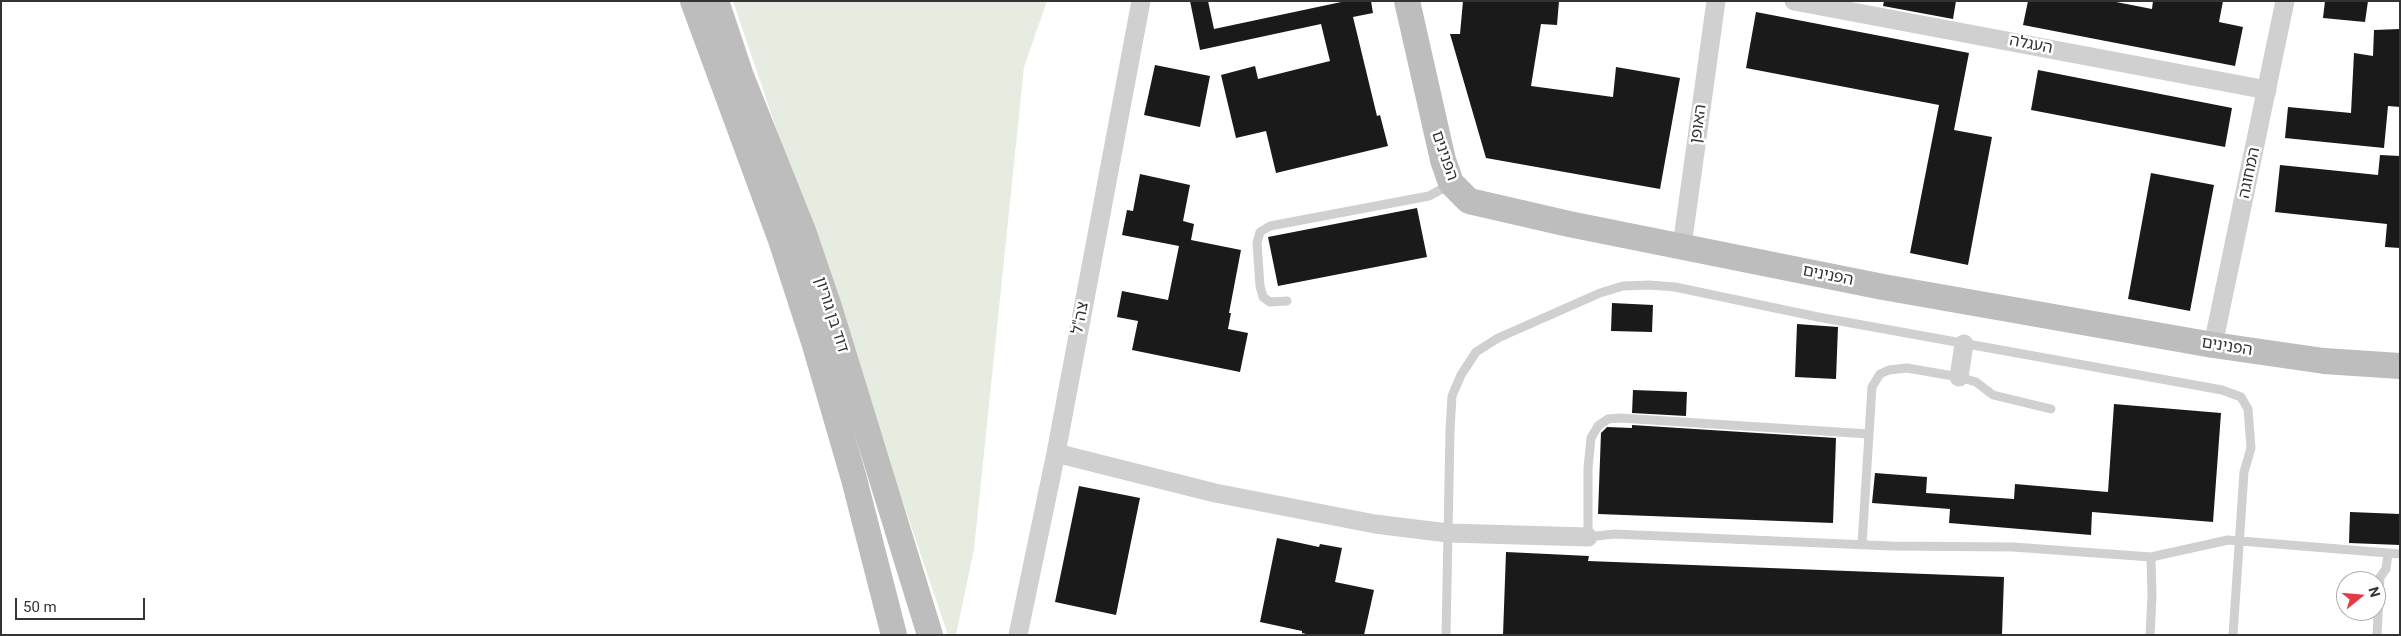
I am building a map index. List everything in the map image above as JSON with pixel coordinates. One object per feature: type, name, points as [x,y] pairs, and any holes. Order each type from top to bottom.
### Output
[{"type":"main road","name":"דוד בן גוריון","points":[[693,1],[781,240],[815,345],[854,479],[894,635]]},
{"type":"main road","name":"דוד בן גוריון","points":[[716,1],[741,76],[803,231],[829,307],[930,635]]},
{"type":"main road","name":"הפנינים","points":[[1407,1],[1433,123],[1451,183],[1469,201],[1569,224],[1883,287],[2214,345],[2324,361],[2400,366]]},
{"type":"street","name":"צה\"ל","points":[[1018,635],[1056,453],[1141,1]]},
{"type":"street","name":"האופן","points":[[1682,246],[1716,1]]},
{"type":"street","name":"העגלה","points":[[1794,1],[2267,90]]},
{"type":"street","name":"המחוגה","points":[[2214,345],[2285,1]]},
{"type":"street","points":[[1959,377],[1964,344]]},
{"type":"street","points":[[1056,453],[1215,493],[1375,524],[1448,533],[1588,537]]},
{"type":"lane","points":[[1287,302],[1270,302],[1264,296],[1260,286],[1257,243],[1260,232],[1270,226],[1428,196],[1451,183]]},
{"type":"lane","points":[[1446,635],[1452,396],[1461,375],[1476,352],[1498,338],[1600,293],[1624,286],[1675,287],[1964,344],[2222,390],[2241,397],[2248,409],[2251,448],[2244,472],[2233,635]]},
{"type":"lane","points":[[1862,544],[1872,387],[1880,374],[1889,370],[1907,368],[1959,377],[1976,382],[1993,395],[2051,409]]},
{"type":"lane","points":[[1869,434],[1620,418],[1608,419],[1598,426],[1591,438],[1588,468],[1588,537],[1614,534],[1862,544],[2013,547],[2152,557],[2228,540],[2400,554]]},
{"type":"lane","points":[[2377,635],[2380,577],[2386,570],[2388,553]]},
{"type":"lane","points":[[2150,635],[2152,557]]},
{"type":"shaded area","points":[[733,1],[1047,1],[1024,67],[974,549],[956,635],[948,635]]},
{"type":"building","points":[[1190,1],[1208,1],[1214,29],[1346,1],[1371,1],[1373,13],[1353,17],[1377,116],[1380,115],[1388,146],[1276,173],[1266,131],[1236,138],[1221,75],[1255,66],[1258,79],[1330,61],[1321,24],[1200,50]]},
{"type":"building","points":[[1463,1],[1559,1],[1557,25],[1541,24],[1531,86],[1613,97],[1616,67],[1680,78],[1660,189],[1486,158],[1450,34],[1460,34]]},
{"type":"building","points":[[1884,1],[1956,1],[1953,19],[1883,6]]},
{"type":"building","points":[[2028,1],[2111,1],[2152,9],[2153,1],[2223,1],[2219,22],[2243,27],[2235,66],[2023,25]]},
{"type":"building","points":[[2325,1],[2368,1],[2365,22],[2323,18]]},
{"type":"building","points":[[1756,12],[1969,53],[1954,130],[1992,137],[1968,265],[1910,253],[1939,105],[1746,68]]},
{"type":"building","points":[[2400,29],[2400,107],[2388,106],[2384,148],[2285,138],[2288,107],[2351,113],[2354,53],[2373,56],[2374,30]]},
{"type":"building","points":[[1155,65],[1210,76],[1200,127],[1144,115]]},
{"type":"building","points":[[2038,70],[2232,108],[2225,147],[2031,110]]},
{"type":"building","points":[[2380,155],[2400,156],[2400,248],[2385,247],[2387,224],[2275,212],[2280,165],[2378,175]]},
{"type":"building","points":[[2151,173],[2214,185],[2190,311],[2128,299]]},
{"type":"building","points":[[1140,174],[1190,185],[1183,221],[1194,224],[1191,240],[1241,250],[1229,313],[1231,313],[1228,329],[1248,333],[1240,372],[1132,350],[1138,321],[1117,317],[1122,291],[1168,300],[1179,246],[1122,235],[1127,210],[1133,211]]},
{"type":"building","points":[[1417,208],[1427,257],[1278,286],[1268,237]]},
{"type":"building","points":[[1612,303],[1653,305],[1652,332],[1611,331]]},
{"type":"building","points":[[1797,324],[1838,327],[1836,379],[1795,377]]},
{"type":"building","points":[[1633,390],[1687,392],[1686,416],[1632,413]]},
{"type":"building","points":[[2114,404],[2221,413],[2213,522],[2092,512],[2091,535],[1949,523],[1950,509],[1872,503],[1875,473],[1927,477],[1926,493],[2014,499],[2015,484],[2108,492]]},
{"type":"building","points":[[1632,425],[1836,438],[1833,523],[1598,514],[1601,433],[1607,427],[1632,428]]},
{"type":"building","points":[[1079,486],[1140,498],[1116,615],[1055,602]]},
{"type":"building","points":[[2350,512],[2400,514],[2400,545],[2349,543]]},
{"type":"building","points":[[1277,538],[1319,547],[1320,544],[1342,548],[1335,582],[1374,590],[1364,635],[1310,635],[1302,633],[1302,631],[1260,622]]},
{"type":"building","points":[[1506,552],[1589,556],[1588,561],[2004,577],[2002,635],[1503,635]]}]
